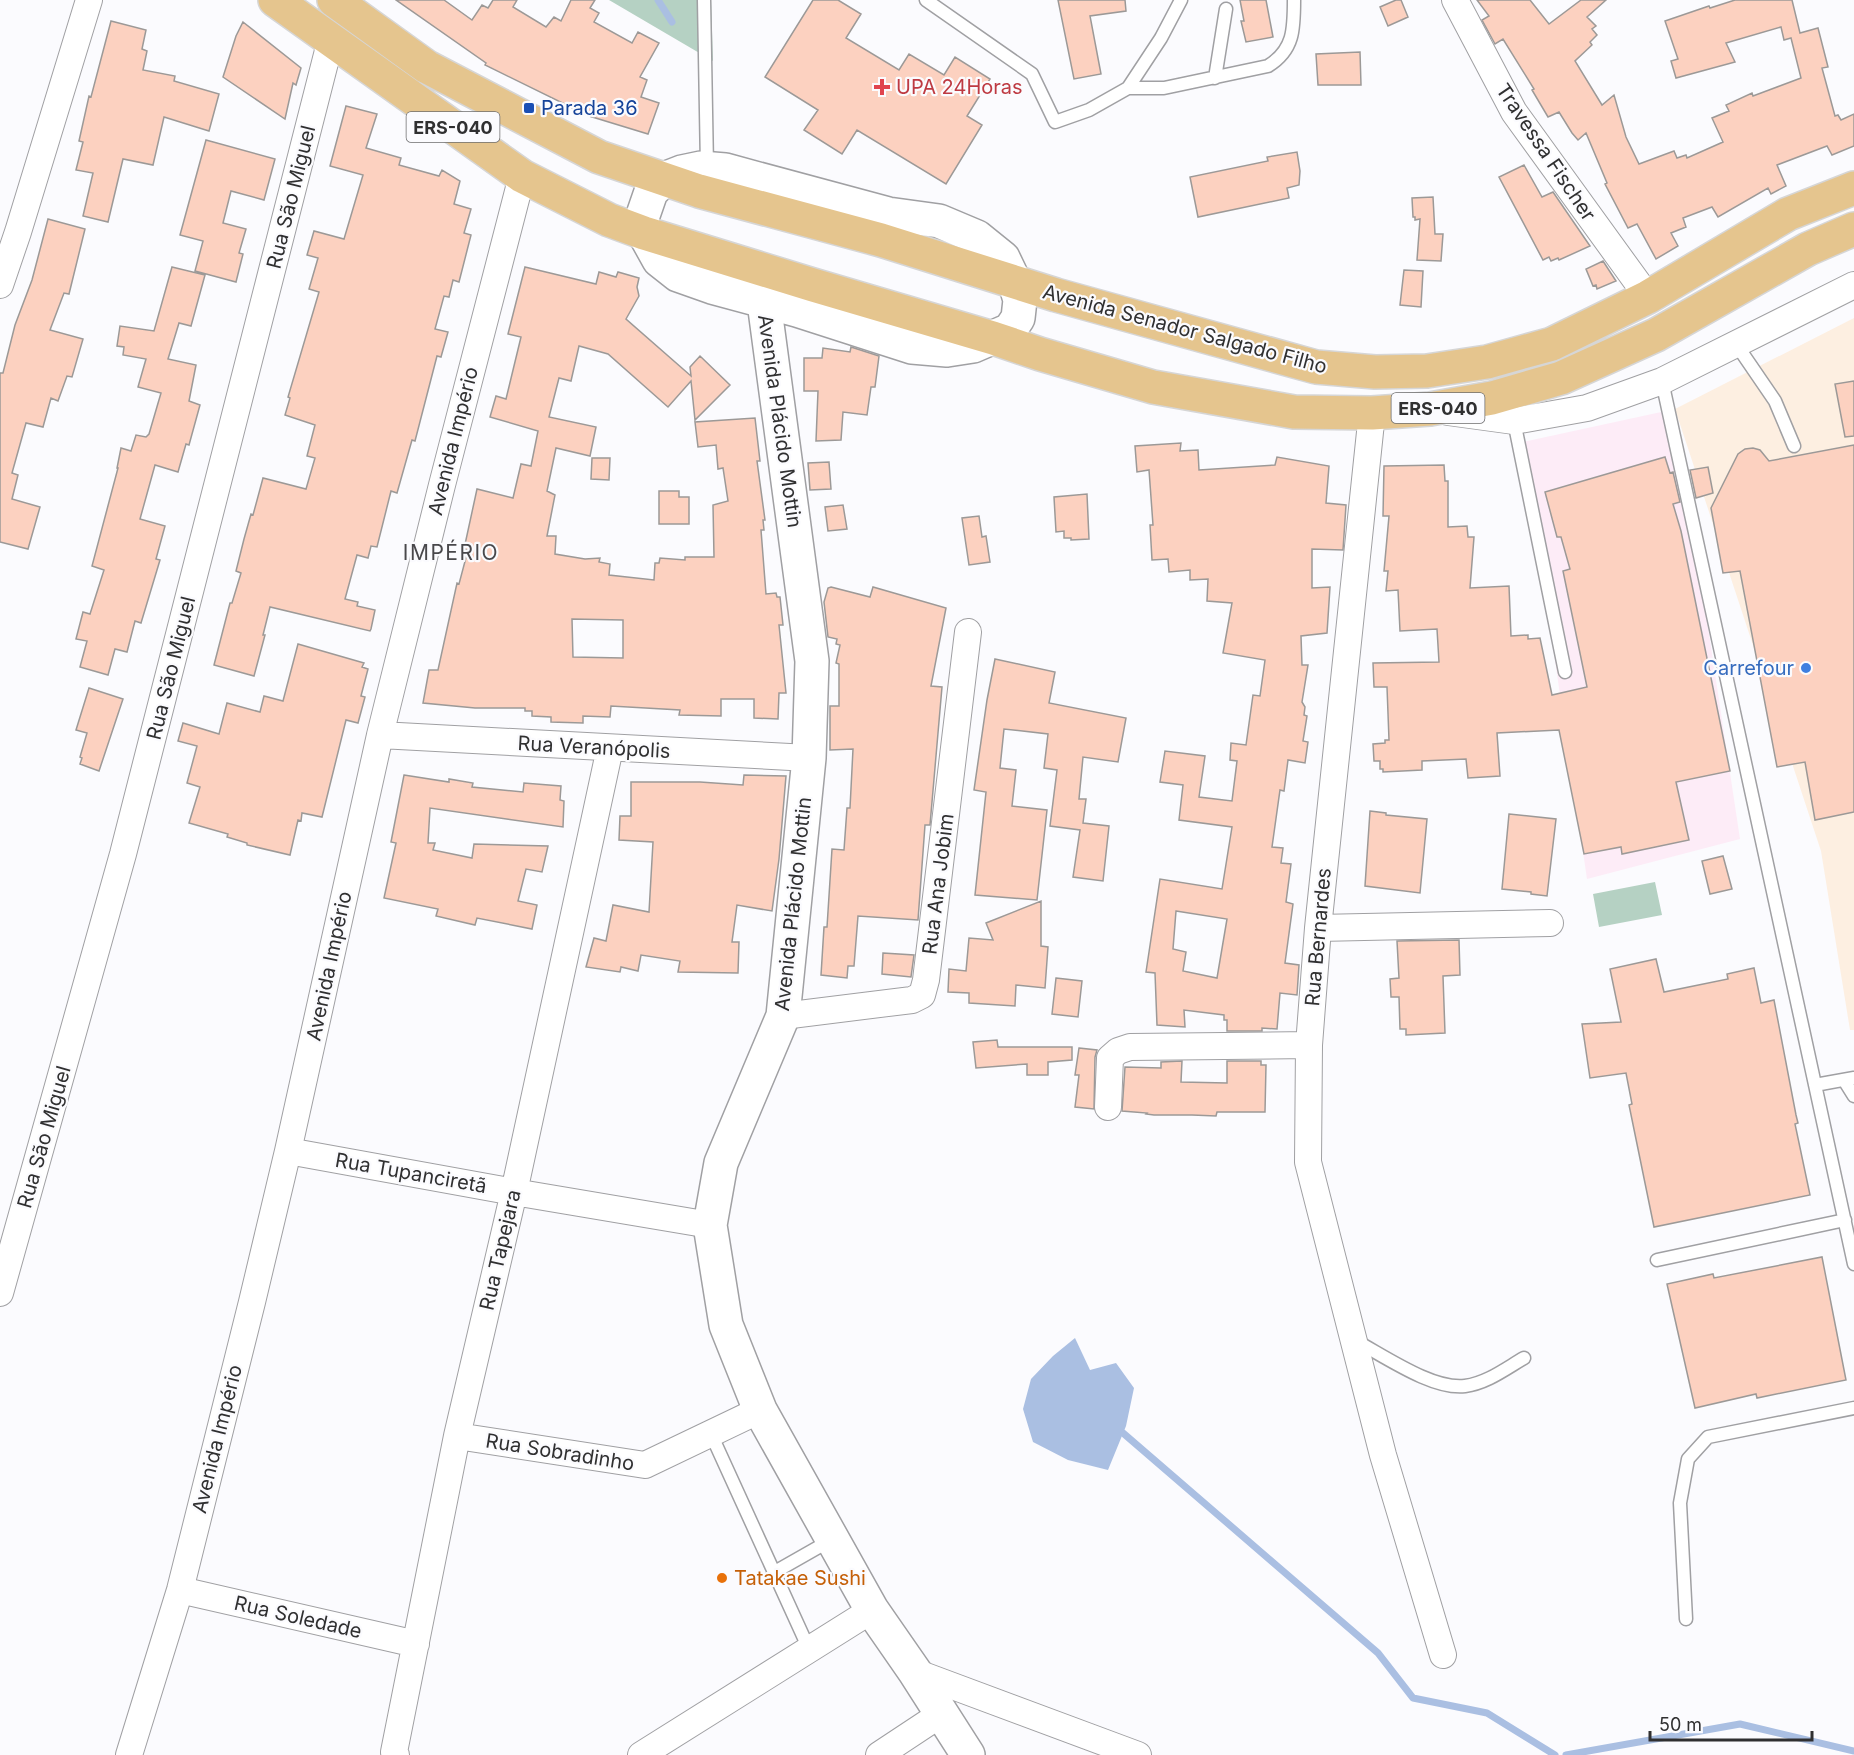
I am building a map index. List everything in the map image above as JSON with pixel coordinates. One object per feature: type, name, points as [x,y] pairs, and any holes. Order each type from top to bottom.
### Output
[{"type":"main road","name":"ERS-040","points":[[275,0],[522,176],[609,220],[644,233],[1153,387],[1294,412],[1430,409],[1492,398],[1561,378],[1656,335],[1808,249],[1854,229]]},
{"type":"main road","name":"Avenida Senador Salgado Filho","points":[[333,0],[427,67],[599,157],[699,191],[881,240],[1015,282],[1316,367],[1375,372],[1427,371],[1487,362],[1552,344],[1648,297],[1788,214],[1854,188]]},
{"type":"main road","name":"Avenida Senador Salgado Filho","points":[[644,233],[659,260],[678,275],[912,347],[947,350],[973,346],[1010,330],[1018,318],[1020,300],[1015,282],[1003,258],[977,237],[939,221],[888,214],[725,170],[707,168],[682,172],[664,179]]},
{"type":"main road","points":[[644,233],[642,219],[645,205],[651,192],[664,179]]},
{"type":"main road","name":"Avenida Plácido Mottin","points":[[764,302],[813,661],[808,758],[783,1016],[721,1163],[710,1225],[726,1325],[760,1410],[872,1610],[968,1755]]},
{"type":"street","points":[[0,285],[89,0]]},
{"type":"street","name":"Travessa Fischer","points":[[1455,0],[1514,112],[1648,297]]},
{"type":"street","name":"Rua São Miguel","points":[[0,1293],[123,854],[331,39]]},
{"type":"street","name":"Avenida Império","points":[[129,1755],[180,1590],[288,1151],[380,735],[441,485],[522,176]]},
{"type":"street","points":[[1430,409],[1514,421],[1587,408],[1662,381],[1854,285]]},
{"type":"street","name":"Rua Bernardes","points":[[1372,412],[1318,928],[1309,1045],[1308,1162],[1383,1455],[1443,1654]]},
{"type":"street","name":"Rua Ana Jobim","points":[[783,1016],[912,1000],[922,995],[928,968],[968,632]]},
{"type":"street","name":"Rua Veranópolis","points":[[380,735],[808,758]]},
{"type":"street","name":"Rua Tapejara","points":[[395,1754],[457,1436],[514,1192],[609,748]]},
{"type":"street","points":[[1318,928],[1550,923]]},
{"type":"street","points":[[1108,1107],[1110,1058],[1118,1051],[1130,1047],[1309,1045]]},
{"type":"street","name":"Rua Tupanciretã","points":[[288,1151],[710,1225]]},
{"type":"street","name":"Rua Sobradinho","points":[[457,1436],[645,1465],[760,1410]]},
{"type":"street","name":"Rua Soledade","points":[[180,1590],[416,1644]]},
{"type":"street","points":[[641,1755],[872,1610]]},
{"type":"street","points":[[915,1672],[1138,1755]]},
{"type":"street","points":[[879,1755],[941,1714]]},
{"type":"lane","points":[[704,0],[707,168]]},
{"type":"lane","points":[[926,0],[1032,74],[1055,122],[1089,110],[1128,88],[1161,38],[1181,0]]},
{"type":"lane","points":[[1128,88],[1164,88],[1268,66],[1278,60],[1287,50],[1293,33],[1293,0]]},
{"type":"lane","points":[[1215,78],[1226,9]]},
{"type":"lane","points":[[1736,344],[1775,401],[1794,446]]},
{"type":"lane","points":[[1662,381],[1854,1264]]},
{"type":"lane","points":[[1514,421],[1565,672]]},
{"type":"lane","points":[[1815,1085],[1849,1079],[1854,1096]]},
{"type":"lane","points":[[1657,1260],[1845,1220]]},
{"type":"lane","points":[[1353,1339],[1435,1384],[1464,1386],[1481,1382],[1524,1358]]},
{"type":"lane","points":[[1686,1619],[1680,1503],[1688,1460],[1708,1437],[1854,1408]]},
{"type":"lane","points":[[711,1434],[809,1649]]},
{"type":"lane","points":[[773,1572],[832,1539]]},
{"type":"shaded area","name":"Carrefour","points":[[1854,318],[1854,1030],[1850,1030],[1821,851],[1675,409]]},
{"type":"shaded area","points":[[1675,409],[1740,839],[1587,879],[1523,442]]},
{"type":"green space","points":[[609,0],[711,0],[713,61]]},
{"type":"green space","points":[[1655,882],[1662,915],[1599,927],[1593,894]]},
{"type":"water","points":[[1075,1338],[1090,1370],[1116,1363],[1134,1388],[1126,1426],[1108,1470],[1068,1460],[1033,1442],[1023,1409],[1031,1379],[1053,1356]]},
{"type":"building","points":[[396,0],[444,0],[472,20],[482,5],[488,8],[493,0],[517,0],[513,7],[546,27],[554,17],[561,21],[571,0],[595,0],[590,8],[599,13],[594,22],[632,43],[638,32],[659,43],[640,77],[647,80],[641,97],[659,103],[648,134],[589,116],[485,65],[486,63]]},
{"type":"building","points":[[813,0],[838,0],[861,14],[846,38],[899,70],[909,54],[944,75],[955,57],[990,79],[967,116],[982,125],[946,184],[857,130],[842,154],[804,130],[818,110],[765,77]]},
{"type":"building","points":[[1058,0],[1125,0],[1126,11],[1090,16],[1101,74],[1074,79]]},
{"type":"building","points":[[1240,0],[1266,0],[1273,37],[1246,42],[1241,21],[1244,21]]},
{"type":"building","points":[[1401,0],[1408,17],[1388,26],[1380,7]]},
{"type":"building","points":[[1477,0],[1530,0],[1549,24],[1581,0],[1606,0],[1587,17],[1596,26],[1592,29],[1597,35],[1590,42],[1592,45],[1575,61],[1602,105],[1614,95],[1626,137],[1639,164],[1674,151],[1677,158],[1686,155],[1687,158],[1723,142],[1712,118],[1729,111],[1726,105],[1752,93],[1753,96],[1801,78],[1791,38],[1784,40],[1781,27],[1726,43],[1735,62],[1676,78],[1671,61],[1678,59],[1665,21],[1735,0],[1792,0],[1800,33],[1818,28],[1828,67],[1822,68],[1835,116],[1838,115],[1841,120],[1854,114],[1854,146],[1832,155],[1827,146],[1777,165],[1786,186],[1771,194],[1768,188],[1718,217],[1712,207],[1683,218],[1686,227],[1671,233],[1678,246],[1656,259],[1637,224],[1628,228],[1605,184],[1607,183],[1586,133],[1578,140],[1559,112],[1548,117],[1532,90],[1534,89],[1503,39],[1495,44],[1482,20],[1489,16]]},
{"type":"building","points":[[111,21],[146,30],[142,49],[147,51],[143,70],[175,76],[174,81],[219,94],[209,131],[164,117],[153,165],[123,159],[108,222],[83,216],[93,173],[76,170],[83,142],[79,141],[89,96],[91,97]]},
{"type":"building","points":[[243,22],[301,68],[296,85],[293,83],[285,119],[223,77]]},
{"type":"building","points":[[1360,52],[1361,85],[1318,85],[1316,54]]},
{"type":"building","points":[[346,106],[377,114],[366,148],[401,158],[399,165],[439,176],[442,170],[460,181],[454,204],[471,209],[464,233],[471,235],[459,282],[453,280],[449,297],[444,296],[435,329],[448,332],[441,357],[437,356],[415,441],[412,440],[397,493],[391,491],[377,547],[371,546],[368,558],[357,555],[345,599],[358,602],[357,606],[375,610],[371,629],[370,631],[270,607],[254,676],[214,665],[230,603],[232,603],[241,573],[236,571],[244,539],[263,478],[306,489],[315,458],[307,456],[315,425],[285,415],[290,398],[288,397],[319,292],[309,289],[318,258],[307,255],[314,231],[344,239],[363,175],[330,166]]},
{"type":"building","points":[[206,140],[275,159],[264,200],[231,191],[223,223],[246,229],[239,253],[243,254],[236,282],[195,271],[203,241],[180,235]]},
{"type":"building","points":[[1297,152],[1300,171],[1299,185],[1287,188],[1289,198],[1198,217],[1190,177],[1268,161],[1267,157]]},
{"type":"building","points":[[1524,165],[1542,197],[1553,192],[1590,246],[1559,260],[1558,258],[1551,261],[1549,257],[1543,260],[1499,177]]},
{"type":"building","points":[[1433,197],[1435,234],[1443,234],[1441,261],[1417,260],[1420,219],[1415,220],[1413,217],[1412,198]]},
{"type":"building","points":[[48,219],[85,229],[69,294],[64,293],[50,330],[83,339],[72,377],[67,376],[58,401],[51,398],[43,427],[26,423],[12,473],[18,475],[12,499],[40,507],[28,549],[0,542],[0,373],[3,373],[15,325],[32,280]]},
{"type":"building","points":[[1603,261],[1616,281],[1597,289],[1596,285],[1593,286],[1586,269]]},
{"type":"building","points":[[172,267],[205,275],[191,326],[179,323],[168,359],[196,365],[189,401],[200,405],[189,445],[186,444],[178,472],[155,465],[140,519],[165,526],[156,559],[160,560],[141,623],[135,621],[127,652],[115,649],[108,675],[80,667],[87,641],[76,639],[83,612],[90,614],[104,570],[92,566],[118,468],[121,448],[131,451],[136,435],[146,437],[149,434],[161,393],[138,387],[146,359],[123,355],[124,347],[117,346],[120,326],[154,331]]},
{"type":"building","points":[[525,267],[596,284],[599,272],[616,277],[618,272],[639,278],[637,287],[639,296],[626,319],[691,376],[690,367],[700,356],[730,385],[695,420],[691,381],[668,407],[608,354],[579,346],[571,381],[559,378],[549,417],[596,427],[590,456],[556,448],[547,491],[555,495],[547,536],[556,536],[555,554],[585,559],[600,558],[599,562],[610,564],[609,575],[654,580],[655,563],[659,563],[660,558],[685,560],[685,557],[714,557],[713,505],[728,501],[723,468],[718,469],[716,445],[698,447],[695,422],[755,418],[760,461],[757,461],[765,520],[763,520],[764,530],[761,530],[766,594],[776,593],[777,597],[780,597],[783,625],[779,625],[786,693],[779,693],[778,719],[754,718],[754,699],[721,699],[721,716],[679,715],[680,710],[611,706],[610,717],[583,716],[583,723],[551,722],[551,717],[532,716],[532,711],[525,711],[525,708],[475,708],[423,703],[429,670],[438,670],[457,583],[459,584],[468,550],[464,549],[477,489],[513,498],[521,464],[531,466],[538,431],[490,417],[496,396],[506,399],[521,337],[508,334]],"holes":[[[572,619],[623,620],[623,658],[573,657]]]},
{"type":"building","points":[[1404,270],[1423,271],[1421,307],[1400,305]]},
{"type":"building","points":[[851,347],[879,356],[875,387],[871,387],[867,415],[843,412],[841,440],[816,441],[818,391],[804,391],[804,358],[822,358],[823,348],[850,352]]},
{"type":"building","points":[[1854,381],[1854,436],[1845,437],[1835,384]]},
{"type":"building","points":[[1181,443],[1180,451],[1198,450],[1199,470],[1275,465],[1277,457],[1329,466],[1326,503],[1346,505],[1343,550],[1312,549],[1312,588],[1330,587],[1327,633],[1301,636],[1302,665],[1308,665],[1302,702],[1305,707],[1304,715],[1307,716],[1303,741],[1308,742],[1305,763],[1288,760],[1284,791],[1280,790],[1272,847],[1283,848],[1281,863],[1291,864],[1286,902],[1293,904],[1285,963],[1299,965],[1297,995],[1280,993],[1277,1029],[1227,1031],[1227,1020],[1224,1020],[1224,1015],[1184,1010],[1185,1027],[1157,1025],[1155,973],[1146,972],[1160,879],[1222,889],[1232,827],[1179,820],[1183,785],[1160,782],[1165,751],[1205,756],[1199,797],[1232,801],[1237,761],[1230,760],[1231,743],[1246,745],[1253,695],[1260,696],[1265,660],[1223,653],[1232,603],[1207,601],[1208,579],[1190,580],[1190,570],[1169,572],[1168,559],[1152,560],[1150,525],[1153,525],[1149,470],[1137,472],[1135,446]],"holes":[[[1176,911],[1227,919],[1217,978],[1183,971],[1186,952],[1173,949]]]},
{"type":"building","name":"Carrefour","points":[[1854,445],[1854,812],[1815,820],[1805,762],[1777,767],[1740,571],[1723,573],[1711,508],[1738,454],[1745,449],[1760,450],[1769,461]]},
{"type":"building","points":[[1665,457],[1670,473],[1673,472],[1680,502],[1673,504],[1681,531],[1730,771],[1676,782],[1689,840],[1622,854],[1621,847],[1584,854],[1559,730],[1497,733],[1500,776],[1468,778],[1466,759],[1422,761],[1422,770],[1383,772],[1383,769],[1380,769],[1380,761],[1374,761],[1373,744],[1385,743],[1385,740],[1389,740],[1387,687],[1374,687],[1373,663],[1439,662],[1437,629],[1400,631],[1398,590],[1386,591],[1388,571],[1384,571],[1389,516],[1383,516],[1384,466],[1444,465],[1445,481],[1448,481],[1448,527],[1467,526],[1468,537],[1474,537],[1470,588],[1509,586],[1511,636],[1528,635],[1528,639],[1540,638],[1552,695],[1587,687],[1563,571],[1570,569],[1561,537],[1557,537],[1545,492]]},
{"type":"building","points":[[592,458],[610,458],[609,480],[591,479]]},
{"type":"building","points":[[829,462],[831,489],[810,490],[808,463]]},
{"type":"building","points":[[1708,467],[1713,493],[1696,498],[1690,470]]},
{"type":"building","points":[[659,491],[679,491],[679,497],[689,497],[689,524],[659,524]]},
{"type":"building","points":[[1087,494],[1089,539],[1064,538],[1064,531],[1056,532],[1054,497]]},
{"type":"building","points":[[843,505],[847,529],[828,531],[825,507]]},
{"type":"building","points":[[979,516],[982,537],[986,536],[990,562],[969,565],[962,518]]},
{"type":"building","points":[[873,587],[946,608],[931,686],[942,687],[930,825],[925,825],[918,920],[858,916],[854,966],[848,966],[847,978],[821,975],[824,927],[827,927],[832,849],[844,850],[847,808],[850,808],[853,749],[830,750],[830,706],[839,706],[839,664],[836,663],[840,645],[836,644],[837,639],[828,637],[824,602],[828,588],[870,597]]},
{"type":"building","points":[[298,644],[364,663],[362,667],[368,669],[361,696],[365,697],[358,723],[346,720],[322,817],[302,813],[301,821],[298,820],[290,855],[247,845],[247,843],[227,837],[228,834],[189,823],[200,787],[187,783],[197,746],[178,741],[183,723],[219,734],[227,703],[260,712],[264,696],[283,701]]},
{"type":"building","points":[[995,659],[1055,672],[1049,703],[1126,718],[1118,762],[1083,757],[1079,799],[1086,799],[1083,823],[1109,826],[1103,881],[1073,877],[1080,830],[1050,826],[1057,770],[1044,768],[1048,734],[1004,729],[1000,768],[1016,770],[1012,806],[1047,810],[1037,900],[975,895],[986,792],[974,790]]},
{"type":"building","points":[[89,688],[123,699],[99,771],[80,764],[87,733],[76,730]]},
{"type":"building","points":[[404,775],[449,782],[449,779],[473,783],[472,787],[523,792],[524,783],[561,786],[560,800],[564,801],[563,827],[430,808],[428,843],[435,843],[433,850],[472,858],[474,844],[548,846],[542,872],[526,869],[518,901],[537,905],[532,929],[477,918],[475,925],[436,916],[438,909],[384,898],[396,843],[391,842]]},
{"type":"building","points":[[744,775],[786,776],[772,911],[737,905],[732,942],[739,942],[738,973],[678,972],[680,961],[641,955],[638,971],[621,967],[620,972],[586,967],[594,938],[606,941],[613,905],[649,912],[653,842],[619,840],[620,816],[631,816],[631,782],[700,782],[743,785]]},
{"type":"building","points":[[1370,811],[1427,819],[1420,893],[1365,886]]},
{"type":"building","points":[[1509,814],[1556,819],[1547,896],[1502,889]]},
{"type":"building","points":[[1723,856],[1732,889],[1710,894],[1702,861]]},
{"type":"building","points":[[1041,901],[1041,946],[1048,947],[1045,988],[1016,985],[1015,1006],[969,1003],[969,993],[948,992],[949,969],[966,971],[969,938],[993,940],[986,923]]},
{"type":"building","points":[[1459,940],[1460,975],[1443,976],[1445,1033],[1406,1035],[1406,1029],[1400,1029],[1399,997],[1391,997],[1390,979],[1399,978],[1397,941]]},
{"type":"building","points":[[883,953],[914,955],[911,977],[882,974]]},
{"type":"building","points":[[1656,959],[1664,992],[1728,979],[1727,974],[1754,968],[1761,1003],[1774,1000],[1798,1123],[1795,1124],[1810,1195],[1654,1227],[1629,1105],[1632,1104],[1626,1073],[1590,1078],[1582,1024],[1621,1022],[1610,969]]},
{"type":"building","points":[[1056,978],[1082,981],[1078,1017],[1052,1014]]},
{"type":"building","points":[[997,1040],[998,1047],[1072,1047],[1072,1060],[1048,1062],[1048,1075],[1027,1075],[1027,1064],[976,1068],[973,1042]]},
{"type":"building","points":[[1079,1048],[1097,1050],[1094,1109],[1075,1107],[1079,1075],[1075,1075]]},
{"type":"building","points":[[1182,1061],[1181,1082],[1227,1083],[1227,1061],[1261,1061],[1261,1065],[1266,1065],[1265,1112],[1217,1112],[1216,1116],[1154,1115],[1122,1111],[1125,1067],[1161,1068],[1161,1062]]},
{"type":"building","points":[[1822,1257],[1846,1380],[1757,1398],[1756,1394],[1695,1408],[1667,1284],[1713,1274],[1714,1278]]},
{"type":"waterway","points":[[658,0],[672,22]]},
{"type":"waterway","points":[[1123,1433],[1378,1653],[1413,1698],[1487,1713],[1555,1755]]},
{"type":"waterway","points":[[1566,1755],[1740,1724],[1854,1751]]},
{"type":"place","name":"UPA 24Horas","points":[[882,87]]},
{"type":"place","name":"Parada 36","points":[[529,108]]},
{"type":"place","name":"Carrefour","points":[[1806,668]]},
{"type":"place","name":"Tatakae Sushi","points":[[722,1578]]},
{"type":"district","name":"IMPÉRIO","points":[[451,552]]}]
